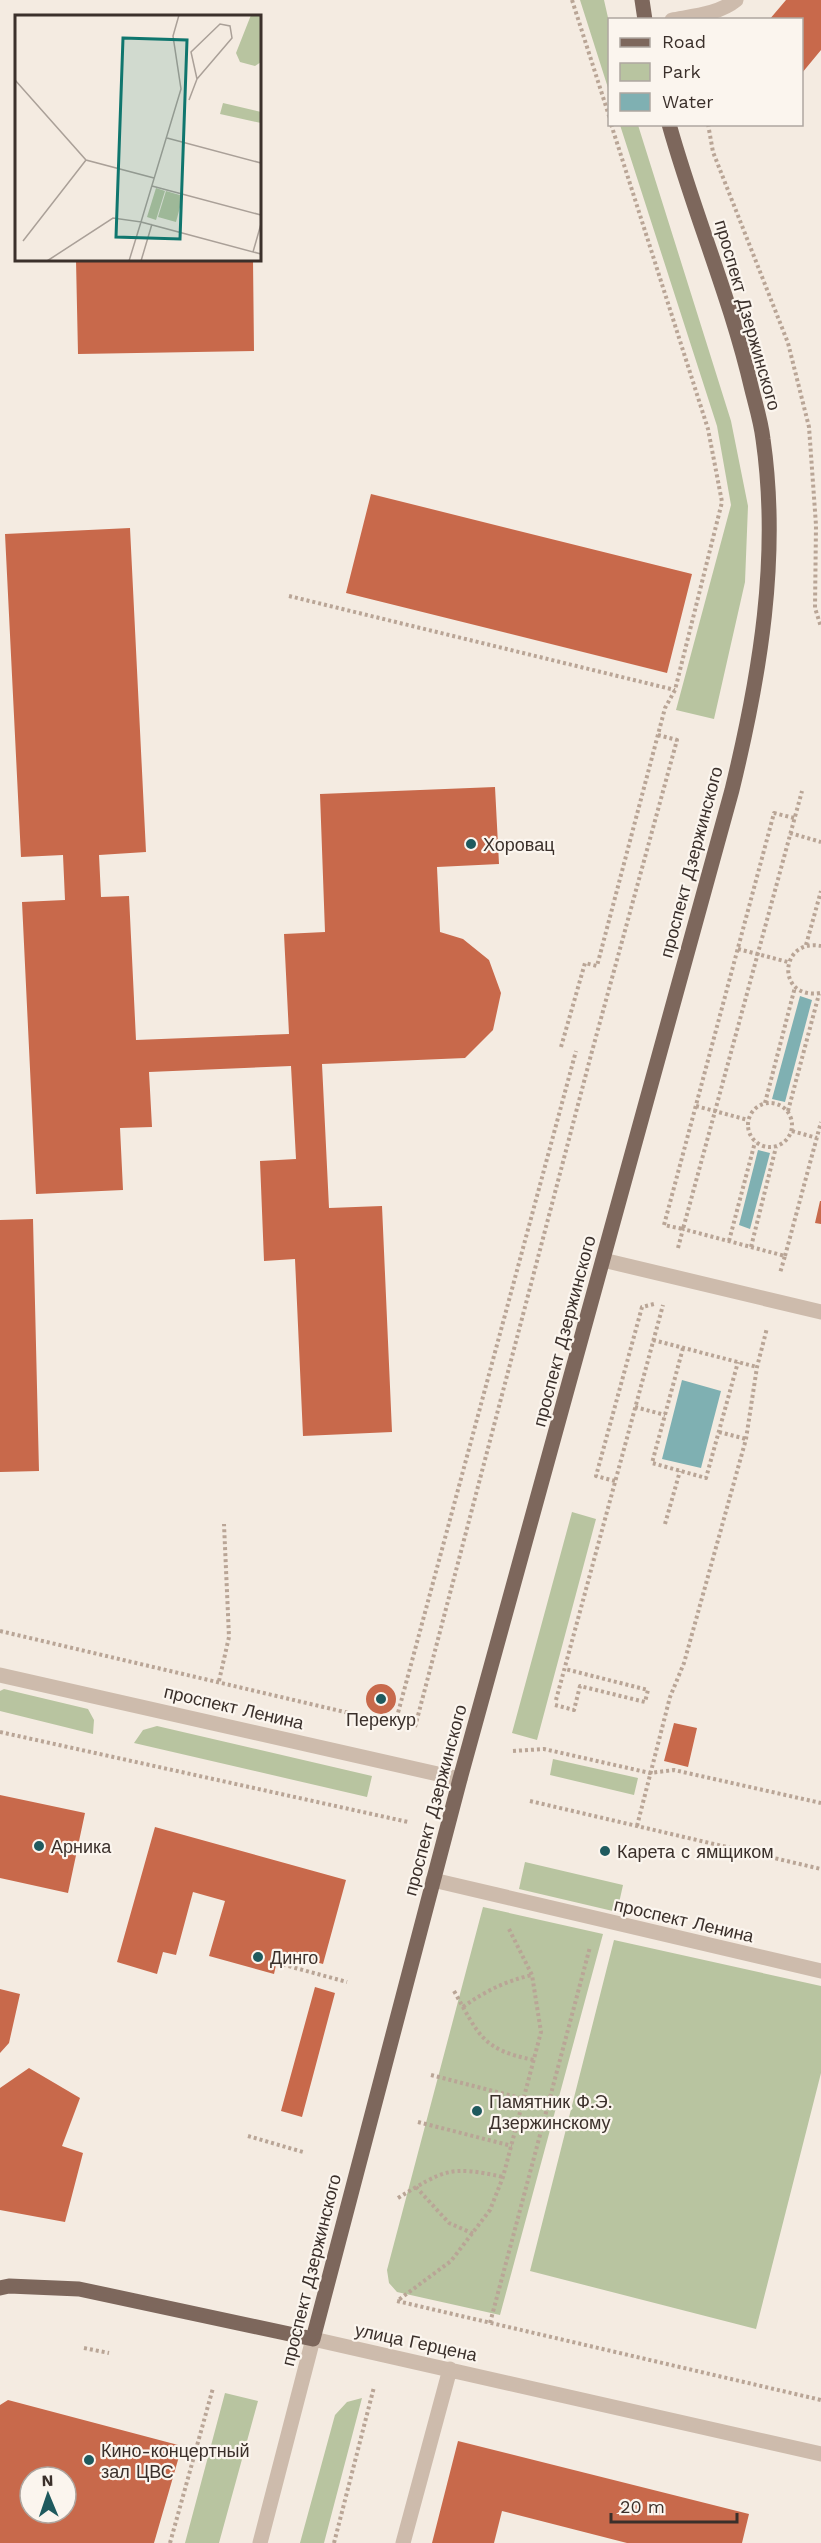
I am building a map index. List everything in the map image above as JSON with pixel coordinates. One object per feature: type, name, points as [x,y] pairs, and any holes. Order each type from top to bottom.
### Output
[{"type":"main road","points":[[642,0],[645,18]]},
{"type":"main road","name":"проспект Дзержинского","points":[[313,2339],[460,1779],[732,790],[750,714],[764,627],[769,541],[763,438],[745,360],[670,126]]},
{"type":"main road","name":"улица Герцена","points":[[0,2288],[9,2286],[79,2289],[313,2339]]},
{"type":"street","points":[[685,18],[728,6],[736,0]]},
{"type":"street","points":[[603,1260],[821,1312]]},
{"type":"street","name":"проспект Ленина","points":[[0,1675],[460,1779]]},
{"type":"street","name":"проспект Ленина","points":[[433,1880],[821,1971]]},
{"type":"street","name":"улица Герцена","points":[[313,2339],[821,2454]]},
{"type":"street","name":"проспект Дзержинского","points":[[260,2543],[313,2339]]},
{"type":"street","points":[[403,2543],[450,2369]]},
{"type":"path","points":[[572,0],[608,116]]},
{"type":"path","points":[[561,1047],[585,963],[597,966],[665,708],[675,690],[722,502],[708,429],[612,126]]},
{"type":"path","points":[[289,596],[675,690]]},
{"type":"path","points":[[415,1727],[593,1048],[677,740],[658,735]]},
{"type":"path","points":[[676,1257],[802,791]]},
{"type":"path","points":[[785,1256],[664,1225],[774,813],[795,818]]},
{"type":"path","points":[[790,833],[821,842]]},
{"type":"path","points":[[807,945],[821,891]]},
{"type":"path","points":[[788,1111],[820,993],[806,994],[795,987],[788,976],[788,962],[795,952],[807,945],[821,946]]},
{"type":"path","points":[[738,949],[788,962]]},
{"type":"path","points":[[765,1103],[795,987]]},
{"type":"path","points":[[0,1631],[398,1724],[576,1051]]},
{"type":"path","points":[[765,1103],[778,1104],[788,1111],[792,1120],[792,1131],[787,1141],[776,1147],[765,1148],[755,1142],[748,1132],[748,1120],[754,1109],[765,1103]]},
{"type":"path","points":[[696,1106],[748,1120]]},
{"type":"path","points":[[778,1280],[821,1122]]},
{"type":"path","points":[[792,1131],[817,1137]]},
{"type":"path","points":[[729,1241],[755,1142]]},
{"type":"path","points":[[751,1247],[776,1147]]},
{"type":"path","points":[[565,1669],[648,1690],[645,1702],[580,1686],[574,1710],[556,1702],[664,1301],[642,1307],[639,1318],[596,1476],[615,1481]]},
{"type":"path","points":[[637,1826],[670,1697],[684,1663],[746,1439],[757,1367],[767,1326]]},
{"type":"path","points":[[653,1340],[757,1367]]},
{"type":"path","points":[[683,1348],[652,1463],[706,1478],[738,1362]]},
{"type":"path","points":[[635,1407],[665,1415]]},
{"type":"path","points":[[719,1432],[746,1439]]},
{"type":"path","points":[[665,1524],[680,1471]]},
{"type":"path","points":[[219,1681],[229,1637],[224,1524]]},
{"type":"path","points":[[0,1732],[408,1822]]},
{"type":"path","points":[[513,1751],[544,1749],[650,1773],[674,1770],[821,1803]]},
{"type":"path","points":[[530,1801],[821,1869]]},
{"type":"path","points":[[489,1894],[532,1975],[541,2032],[512,2146],[490,2210],[474,2234],[451,2261],[397,2301],[821,2400]]},
{"type":"path","points":[[490,2323],[597,1920]]},
{"type":"path","points":[[277,1962],[347,1982]]},
{"type":"path","points":[[463,2007],[507,1981],[532,1975]]},
{"type":"path","points":[[454,1991],[487,2044],[510,2056],[534,2060]]},
{"type":"path","points":[[431,2075],[524,2099]]},
{"type":"path","points":[[519,2120],[543,2126]]},
{"type":"path","points":[[418,2122],[512,2146]]},
{"type":"path","points":[[248,2136],[303,2152]]},
{"type":"path","points":[[398,2198],[434,2176],[457,2170],[503,2177]]},
{"type":"path","points":[[417,2187],[449,2223],[474,2234]]},
{"type":"path","points":[[84,2348],[109,2353]]},
{"type":"path","points":[[334,2543],[374,2387]]},
{"type":"path","points":[[170,2543],[213,2388]]},
{"type":"green space","points":[[580,0],[604,0],[608,18],[608,88]]},
{"type":"green space","points":[[620,126],[638,126],[731,421],[748,506],[745,582],[714,719],[676,710],[731,505],[717,426]]},
{"type":"green space","points":[[572,1512],[596,1519],[537,1740],[512,1733]]},
{"type":"green space","points":[[4,1689],[88,1709],[94,1720],[93,1734],[0,1711],[0,1691]]},
{"type":"green space","points":[[157,1726],[372,1776],[367,1797],[134,1743],[143,1730]]},
{"type":"green space","points":[[553,1759],[638,1778],[634,1795],[550,1775]]},
{"type":"green space","points":[[525,1862],[623,1885],[617,1912],[519,1889]]},
{"type":"green space","points":[[483,1907],[603,1934],[500,2315],[397,2292],[389,2283],[387,2270]]},
{"type":"green space","points":[[614,1940],[821,1986],[821,2073],[756,2329],[530,2271]]},
{"type":"green space","points":[[225,2393],[258,2401],[219,2543],[185,2543]]},
{"type":"green space","points":[[362,2398],[324,2543],[300,2543],[335,2415],[347,2402]]},
{"type":"water","points":[[800,996],[812,1000],[785,1102],[772,1099]]},
{"type":"water","points":[[758,1150],[770,1153],[750,1229],[739,1225]]},
{"type":"water","points":[[682,1380],[721,1391],[701,1468],[662,1459]]},
{"type":"building","points":[[786,0],[821,0],[821,50],[803,72],[803,18],[771,18]]},
{"type":"building","points":[[76,261],[253,261],[254,351],[78,354]]},
{"type":"building","points":[[371,494],[692,574],[667,673],[346,593]]},
{"type":"building","points":[[130,528],[146,852],[99,855],[101,897],[129,896],[136,1040],[289,1034],[284,934],[325,932],[320,794],[495,787],[499,864],[437,867],[440,932],[463,939],[489,960],[501,993],[493,1030],[465,1058],[322,1064],[329,1208],[382,1206],[392,1432],[303,1436],[295,1259],[264,1261],[260,1161],[296,1159],[291,1066],[149,1072],[152,1127],[120,1128],[123,1190],[36,1194],[22,902],[65,900],[63,855],[21,857],[5,534]]},
{"type":"building","points":[[821,1201],[821,1224],[815,1223]]},
{"type":"building","points":[[33,1219],[39,1471],[0,1472],[0,1220]]},
{"type":"building","name":"Перекур","points":[[381,1684],[392,1688],[396,1699],[392,1710],[381,1714],[370,1710],[366,1699],[370,1688]]},
{"type":"building","points":[[674,1723],[697,1728],[688,1767],[664,1761]]},
{"type":"building","name":"Арника","points":[[0,1795],[85,1813],[68,1893],[0,1878]]},
{"type":"building","points":[[155,1827],[346,1880],[323,1964],[279,1952],[274,1974],[209,1956],[225,1901],[193,1892],[176,1955],[163,1952],[157,1974],[117,1962]]},
{"type":"building","points":[[315,1987],[335,1993],[302,2117],[281,2111]]},
{"type":"building","points":[[0,1989],[20,1994],[9,2043],[0,2053]]},
{"type":"building","points":[[29,2068],[80,2098],[62,2146],[83,2153],[65,2222],[0,2210],[0,2088]]},
{"type":"building","name":"Кино-концертный зал ЦВС","points":[[8,2400],[182,2446],[154,2543],[0,2543],[0,2405]]},
{"type":"building","points":[[458,2441],[749,2514],[742,2543],[627,2543],[502,2511],[494,2543],[432,2543]]},
{"type":"place","name":"Хоровац","points":[[471,844]]},
{"type":"place","name":"Перекур","points":[[381,1699]]},
{"type":"place","name":"Арника","points":[[39,1846]]},
{"type":"place","name":"Карета с ямщиком","points":[[605,1851]]},
{"type":"place","name":"Динго","points":[[258,1957]]},
{"type":"place","name":"Памятник Ф.Э. Дзержинскому","points":[[477,2111]]},
{"type":"place","name":"Кино-концертный зал ЦВС","points":[[89,2460]]}]
